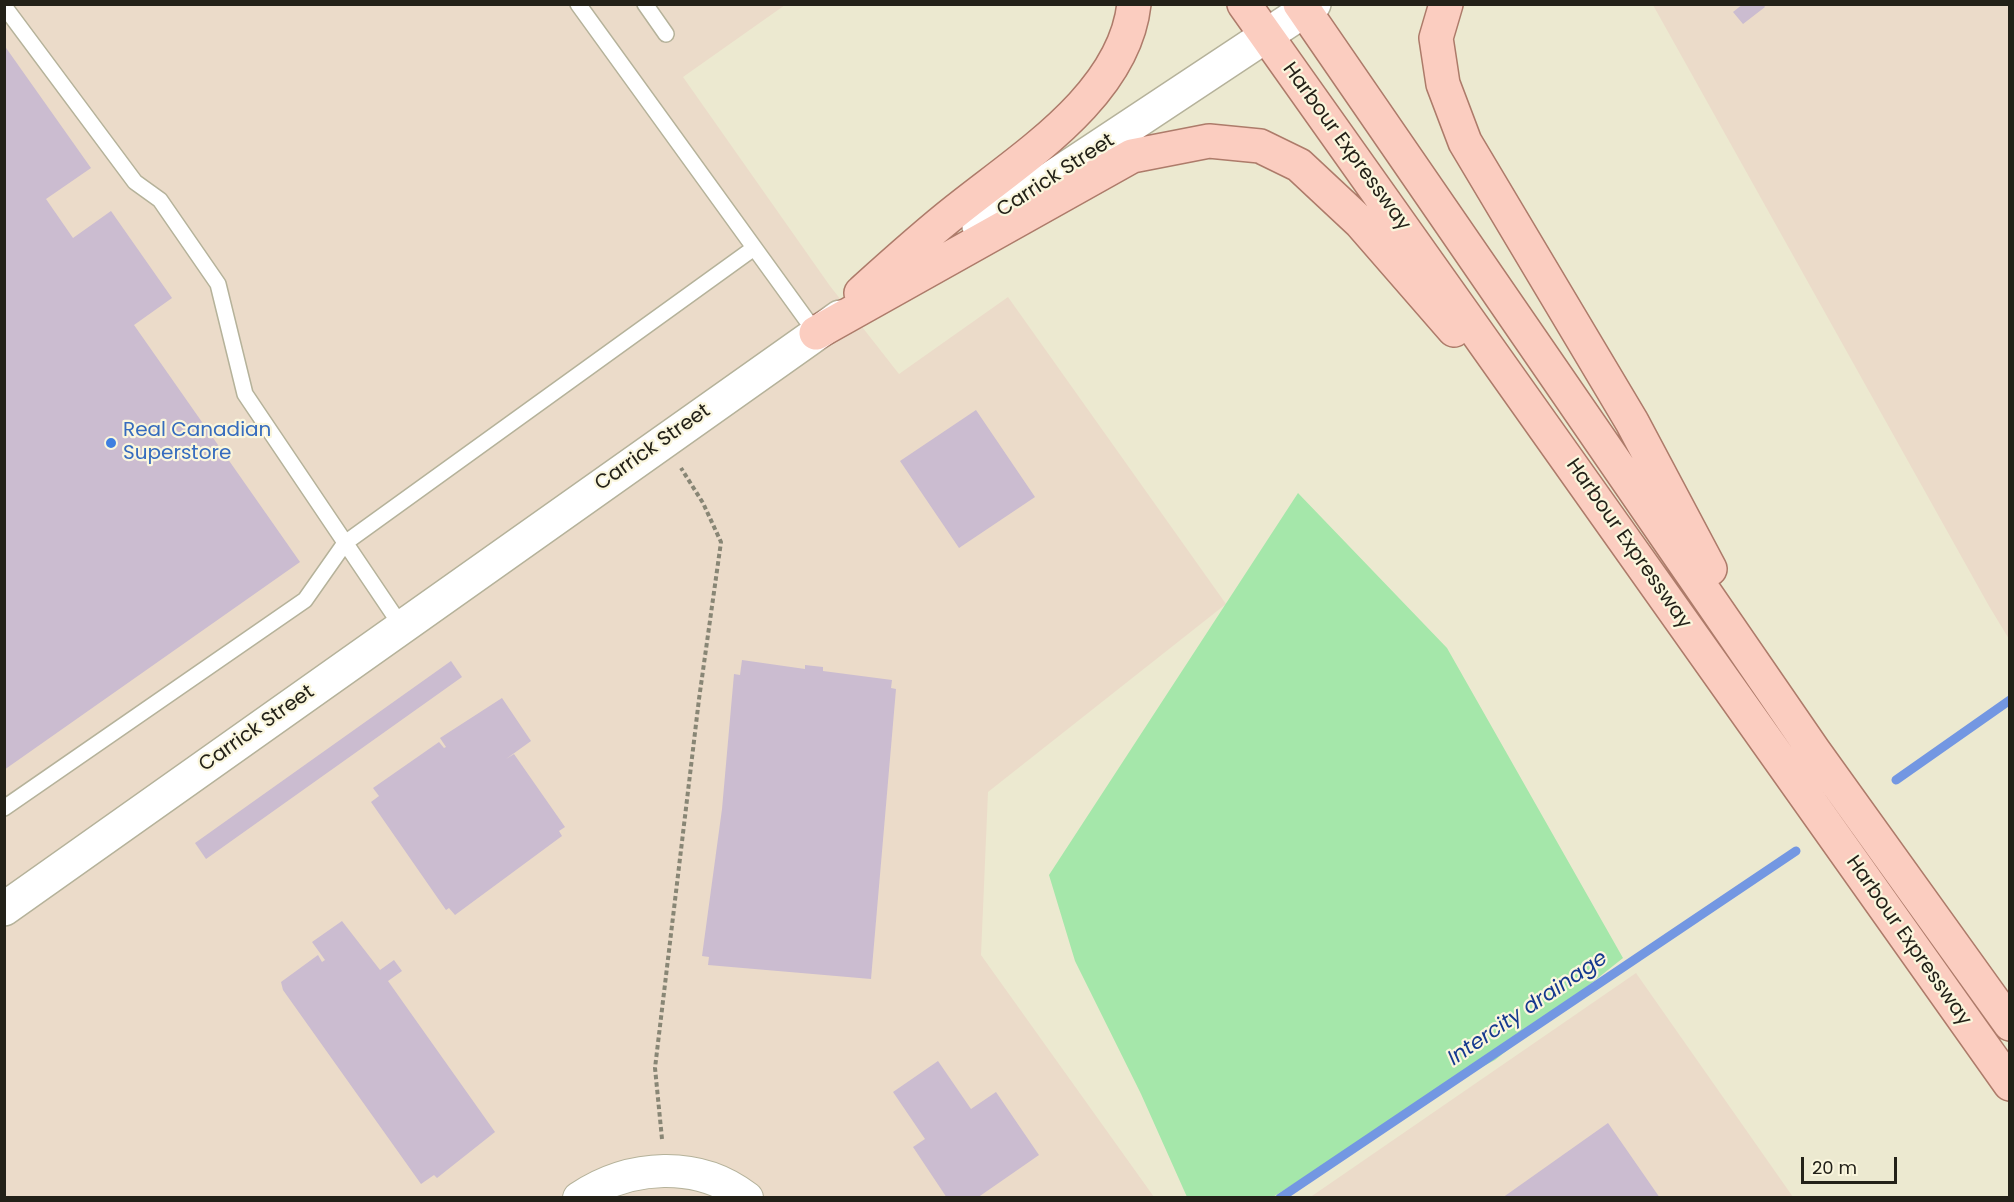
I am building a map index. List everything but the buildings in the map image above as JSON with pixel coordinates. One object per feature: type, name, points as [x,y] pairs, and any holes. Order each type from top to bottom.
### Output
[{"type":"main road","points":[[816,333],[923,237],[1072,118],[1112,67],[1132,22],[1134,4]]},
{"type":"main road","name":"Harbour Expressway","points":[[1244,4],[2010,1084]]},
{"type":"main road","points":[[1446,4],[1436,38],[1443,84],[1465,141],[1632,422],[1788,713]]},
{"type":"main road","name":"Harbour Expressway","points":[[1306,7],[1788,713],[2010,1024]]},
{"type":"main road","points":[[816,333],[1132,156],[1209,141],[1260,146],[1299,165],[1360,222],[1572,465]]},
{"type":"street","name":"Carrick Street","points":[[4,909],[816,333],[1268,37],[1306,7]]},
{"type":"street","points":[[579,1197],[626,1175],[665,1170],[703,1175],[747,1197]]},
{"type":"lane","points":[[578,4],[816,333]]},
{"type":"lane","points":[[645,4],[666,34]]},
{"type":"lane","points":[[4,6],[135,182],[160,200],[218,284],[245,394],[402,627]]},
{"type":"lane","points":[[4,808],[304,600],[345,543],[754,248]]},
{"type":"path","points":[[664,440],[703,503],[721,542],[655,1068],[665,1170]]},
{"type":"shaded area","points":[[5,5],[785,5],[683,77],[830,286],[899,374],[1008,297],[1226,604],[988,792],[981,955],[1154,1197],[5,1198]]},
{"type":"shaded area","points":[[1653,5],[2009,5],[2009,639],[1989,606]]},
{"type":"shaded area","points":[[1636,973],[1793,1197],[1309,1198]]},
{"type":"green space","points":[[1298,493],[1447,648],[1623,958],[1495,1060],[1452,1083],[1273,1197],[1187,1197],[1141,1094],[1075,961],[1049,875]]},
{"type":"waterway","name":"Intercity drainage","points":[[1896,780],[2010,700]]},
{"type":"waterway","name":"Intercity drainage","points":[[1280,1198],[1796,851]]},
{"type":"place","name":"Real Canadian Superstore","points":[[111,443]]}]
